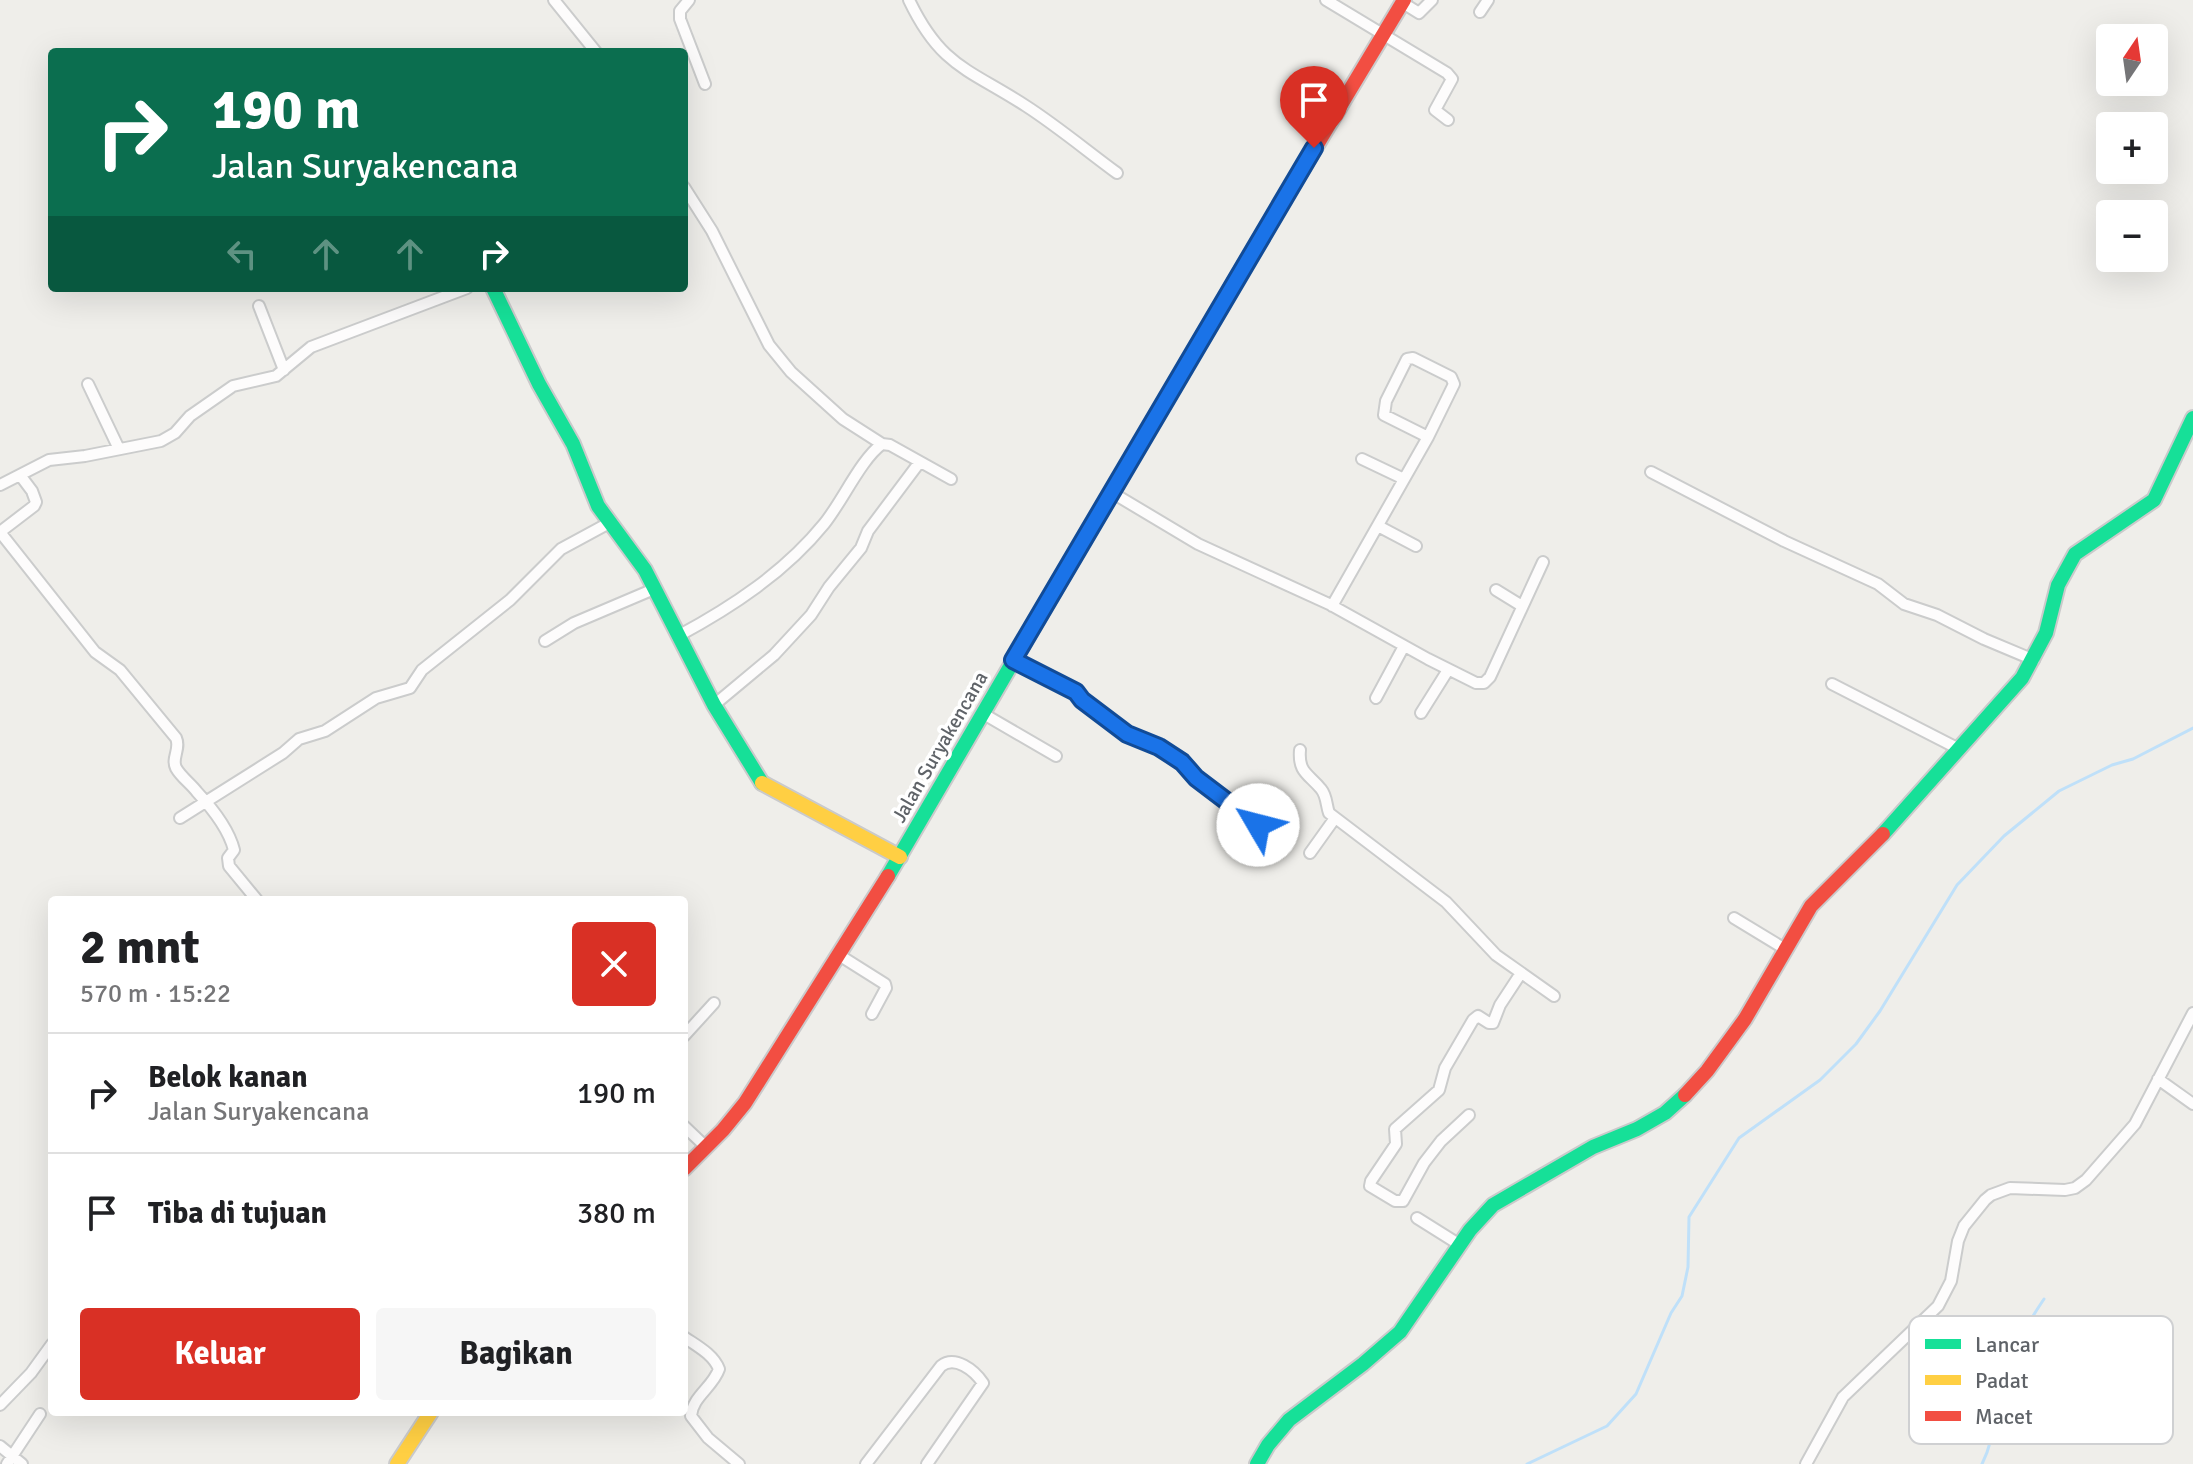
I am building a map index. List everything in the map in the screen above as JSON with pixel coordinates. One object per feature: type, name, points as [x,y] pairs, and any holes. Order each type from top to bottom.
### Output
[{"type":"street","points":[[554,0],[593,48]]},
{"type":"street","points":[[689,0],[680,11],[680,19],[705,84]]},
{"type":"street","points":[[909,0],[923,30],[957,65],[1027,106],[1117,173]]},
{"type":"street","points":[[1326,0],[1447,73],[1452,79],[1435,110],[1448,120]]},
{"type":"street","points":[[1403,1],[1419,13],[1432,0]]},
{"type":"street","points":[[1480,12],[1488,0]]},
{"type":"street","name":"Jalan Suryakencana","points":[[688,1165],[745,1103],[900,857],[1111,492],[1403,1]]},
{"type":"street","points":[[688,193],[712,231],[769,345],[791,372],[833,409],[882,444],[890,445],[951,479]]},
{"type":"street","points":[[0,485],[49,460],[144,446],[166,439],[190,416],[233,386],[276,376],[311,347],[456,292]]},
{"type":"street","points":[[495,292],[539,384],[567,432],[594,497],[609,523],[637,558],[714,705],[765,786],[900,857]]},
{"type":"street","points":[[259,306],[284,370]]},
{"type":"street","points":[[1332,606],[1428,437],[1454,381],[1413,358],[1407,359],[1386,401],[1384,415],[1428,437]]},
{"type":"street","points":[[88,384],[119,449]]},
{"type":"street","points":[[1257,1464],[1289,1420],[1400,1332],[1483,1215],[1506,1196],[1593,1147],[1637,1129],[1675,1106],[1707,1071],[1745,1019],[1811,906],[1873,846],[2012,692],[2034,660],[2046,633],[2058,585],[2075,554],[2102,532],[2154,500],[2193,418]]},
{"type":"street","points":[[678,636],[703,623],[777,573],[821,527],[882,444]]},
{"type":"street","points":[[1362,459],[1404,479]]},
{"type":"street","points":[[714,705],[774,655],[811,615],[919,463]]},
{"type":"street","points":[[1651,472],[1784,541],[1878,584],[1904,604],[1937,615],[2034,660]]},
{"type":"street","points":[[20,475],[36,502],[0,531],[95,652],[120,670],[176,738],[178,747],[174,761],[177,770],[206,801],[233,845],[234,850],[227,861],[229,866],[254,896]]},
{"type":"street","points":[[1111,492],[1198,544],[1332,606],[1467,681],[1484,683],[1490,677],[1543,562]]},
{"type":"street","points":[[180,818],[304,737],[325,731],[376,698],[410,688],[422,670],[510,600],[561,549],[609,523]]},
{"type":"street","points":[[1378,526],[1416,546]]},
{"type":"street","points":[[545,641],[574,623],[654,589]]},
{"type":"street","points":[[1496,590],[1522,606]]},
{"type":"street","points":[[1376,698],[1404,646]]},
{"type":"street","points":[[1013,660],[1076,692],[1127,734],[1171,754],[1196,778],[1258,825]]},
{"type":"street","points":[[1421,713],[1448,670]]},
{"type":"street","points":[[1832,684],[1959,749]]},
{"type":"street","points":[[982,713],[1056,756]]},
{"type":"street","points":[[1300,750],[1302,768],[1308,779],[1321,789],[1327,810],[1335,818],[1446,902],[1496,955],[1554,996]]},
{"type":"street","points":[[1310,853],[1335,818]]},
{"type":"street","points":[[1734,918],[1785,949]]},
{"type":"street","points":[[839,955],[885,984],[886,988],[872,1014]]},
{"type":"street","points":[[1469,1115],[1441,1141],[1424,1163],[1403,1201],[1395,1201],[1370,1186],[1396,1144],[1395,1129],[1439,1090],[1449,1059],[1476,1016],[1493,1023],[1500,1005],[1521,973]]},
{"type":"street","points":[[688,1032],[714,1003]]},
{"type":"street","points":[[1926,1316],[1945,1297],[1956,1268],[1958,1241],[1964,1226],[1985,1200],[2010,1188],[2052,1191],[2075,1188],[2097,1169],[2135,1124],[2193,1013]]},
{"type":"street","points":[[2158,1079],[2193,1104]]},
{"type":"street","points":[[688,1130],[706,1147]]},
{"type":"street","points":[[1417,1218],[1460,1245]]},
{"type":"street","points":[[1806,1464],[1843,1397],[1909,1332]]},
{"type":"street","points":[[688,1340],[705,1351],[719,1369],[693,1405],[691,1412],[694,1422],[739,1464]]},
{"type":"street","points":[[0,1405],[31,1373],[48,1350]]},
{"type":"street","points":[[866,1464],[941,1366],[955,1361],[983,1383],[927,1464]]},
{"type":"street","points":[[0,1446],[14,1462],[40,1414]]},
{"type":"street","points":[[397,1464],[428,1416]]},
{"type":"waterway","points":[[1527,1464],[1607,1426],[1636,1394],[1671,1313],[1682,1296],[1688,1267],[1689,1217],[1739,1138],[1820,1080],[1856,1044],[1880,1011],[1957,885],[2004,836],[2059,791],[2112,765],[2133,759],[2193,728]]},
{"type":"waterway","points":[[2034,1316],[2044,1299]]},
{"type":"waterway","points":[[1982,1464],[1990,1444]]},
{"type":"traffic: fast","points":[[888,876],[1238,276]]},
{"type":"traffic: fast","points":[[495,292],[539,384],[573,444],[598,506],[645,570],[714,705],[762,783]]},
{"type":"traffic: fast","points":[[1883,834],[2022,678],[2046,633],[2058,585],[2075,554],[2154,500],[2193,418]]},
{"type":"traffic: fast","points":[[1257,1464],[1289,1420],[1400,1332],[1470,1230],[1493,1205],[1593,1147],[1637,1129],[1665,1113],[1685,1095]]},
{"type":"traffic: slow","points":[[762,783],[900,857]]},
{"type":"traffic: slow","points":[[397,1464],[428,1416]]},
{"type":"traffic: jam","points":[[1238,276],[1404,0]]},
{"type":"traffic: jam","points":[[1685,1095],[1745,1019],[1811,906],[1883,834]]},
{"type":"traffic: jam","points":[[688,1165],[745,1103],[888,876]]},
{"type":"route","points":[[1258,825],[1196,778],[1171,754],[1127,734],[1076,692],[1013,660],[1314,148]]}]
